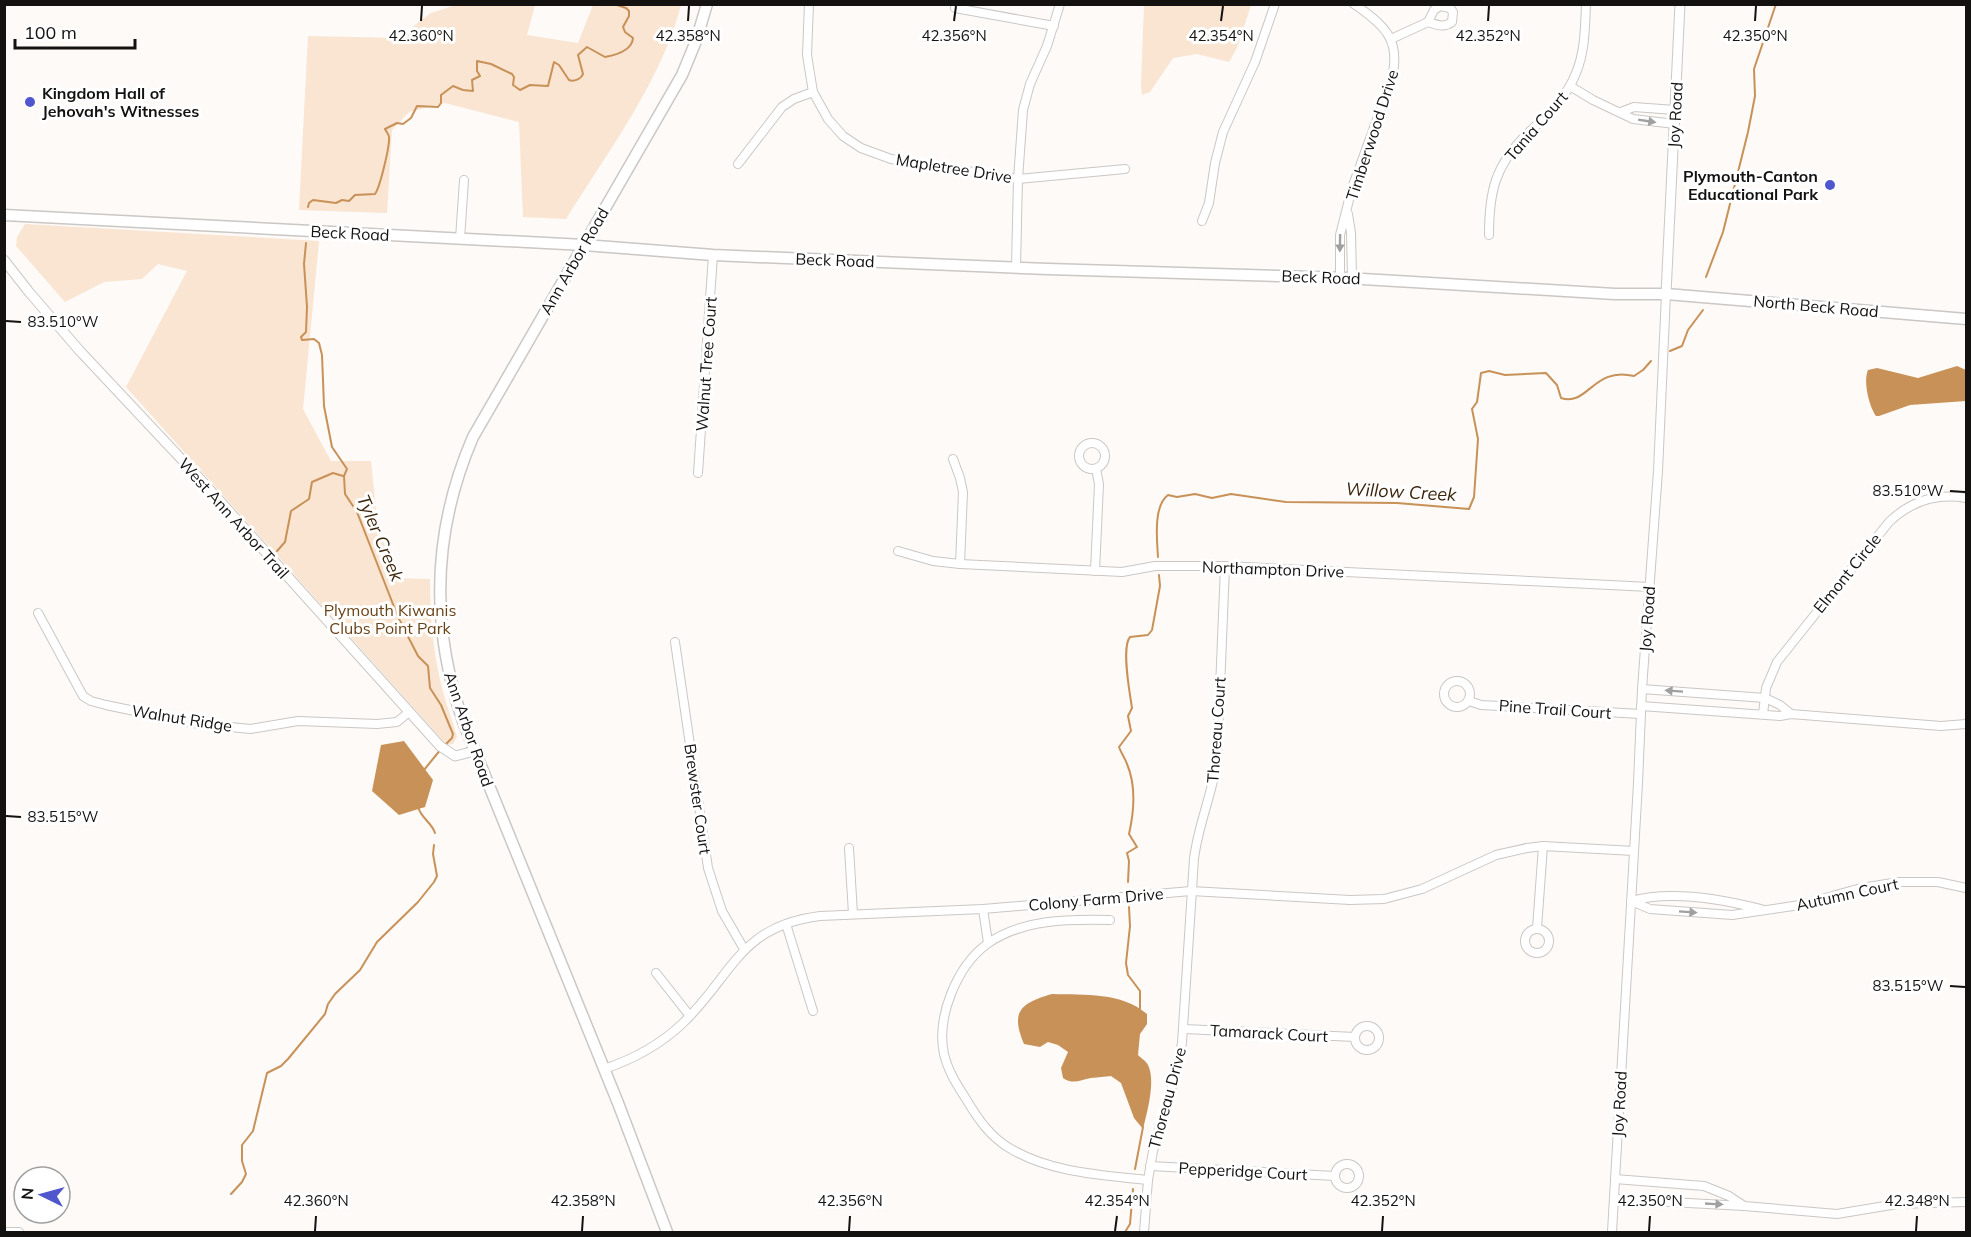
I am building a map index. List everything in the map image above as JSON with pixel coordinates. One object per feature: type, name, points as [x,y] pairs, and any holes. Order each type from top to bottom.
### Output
[{"type":"main road","name":"Ann Arbor Road","points":[[668,1233],[456,702],[443,647],[440,583],[447,522],[464,459],[473,438],[682,75],[696,41],[707,4]]},
{"type":"main road","name":"Beck Road","points":[[4,215],[584,245],[713,255],[1352,278],[1615,294],[1666,294]]},
{"type":"main road","name":"North Beck Road","points":[[1666,294],[1966,319]]},
{"type":"street","name":"Mapletree Drive","points":[[809,4],[807,55],[813,92],[822,111],[836,129],[853,143],[870,152],[891,159],[1018,179],[1125,169]]},
{"type":"street","points":[[1016,267],[1022,121],[1030,84],[1054,26],[1060,4]]},
{"type":"street","points":[[1202,221],[1209,203],[1215,163],[1223,132],[1263,41],[1275,4]]},
{"type":"street","points":[[1354,4],[1380,26],[1390,39],[1428,22]]},
{"type":"street","name":"Tania Court","points":[[1489,235],[1489,206],[1499,171],[1509,154],[1555,106],[1570,86],[1576,73],[1583,49],[1586,4]]},
{"type":"street","name":"Joy Road","points":[[1612,1233],[1642,689],[1650,587],[1680,4]]},
{"type":"street","points":[[955,8],[1054,26]]},
{"type":"street","name":"Timberwood Drive","points":[[1340,278],[1340,235],[1352,188],[1393,75],[1395,55],[1390,39]]},
{"type":"street","points":[[1570,86],[1633,119],[1675,124]]},
{"type":"street","points":[[738,164],[782,107],[794,99],[813,92]]},
{"type":"street","points":[[1621,112],[1634,107],[1675,110]]},
{"type":"street","points":[[460,239],[464,180]]},
{"type":"street","name":"Timberwood Drive","points":[[1347,210],[1351,233],[1352,278]]},
{"type":"street","name":"Walnut Tree Court","points":[[698,473],[713,255]]},
{"type":"street","name":"West Ann Arbor Trail","points":[[4,260],[79,350],[201,480],[443,748],[455,756],[474,751]]},
{"type":"street","points":[[953,459],[963,492],[960,564]]},
{"type":"street","points":[[1095,571],[1099,484],[1096,469]]},
{"type":"street","name":"Elmont Circle","points":[[1763,714],[1766,688],[1777,662],[1889,522],[1905,508],[1918,502],[1940,496],[1966,498]]},
{"type":"street","name":"Northampton Drive","points":[[898,551],[933,561],[960,564],[1095,571],[1122,572],[1155,566],[1225,566],[1650,587]]},
{"type":"street","name":"Thoreau Court","points":[[1191,891],[1196,843],[1212,790],[1217,761],[1225,566]]},
{"type":"street","name":"Walnut Ridge","points":[[38,613],[83,696],[106,705],[192,723],[250,729],[298,721],[376,724],[396,722],[410,712]]},
{"type":"street","name":"Brewster Court","points":[[675,642],[708,868],[723,911],[744,949]]},
{"type":"street","points":[[1642,689],[1765,698],[1780,705],[1791,714]]},
{"type":"street","points":[[1693,709],[1694,692]]},
{"type":"street","points":[[1729,712],[1730,695]]},
{"type":"street","name":"Pine Trail Court","points":[[1469,700],[1481,705],[1641,710]]},
{"type":"street","points":[[1641,710],[1693,709],[1941,726],[1966,724]]},
{"type":"street","points":[[1537,928],[1543,846]]},
{"type":"street","name":"Colony Farm Drive","points":[[604,1069],[654,1046],[690,1016],[744,949],[763,934],[813,916],[983,909],[1191,891],[1350,900],[1384,899],[1422,889],[1496,855],[1527,848],[1543,846],[1634,851]]},
{"type":"street","points":[[849,848],[854,914]]},
{"type":"street","name":"Autumn Court","points":[[1631,901],[1650,909],[1732,915],[1800,905],[1861,888],[1899,882],[1938,882],[1966,888]]},
{"type":"street","name":"Thoreau Drive","points":[[1144,1233],[1150,1166],[1176,1073],[1184,1029],[1191,891]]},
{"type":"street","name":"Autumn Court","points":[[1631,901],[1651,895],[1733,902],[1762,909]]},
{"type":"street","points":[[983,909],[988,943]]},
{"type":"street","points":[[1110,920],[1048,922],[1014,931],[988,943],[970,962],[957,982],[946,1006],[942,1028],[943,1047],[948,1067],[976,1117],[998,1141],[1026,1156],[1074,1172],[1148,1180]]},
{"type":"street","points":[[786,924],[813,1011]]},
{"type":"street","points":[[656,973],[690,1016]]},
{"type":"street","name":"Tamarack Court","points":[[1184,1029],[1354,1037]]},
{"type":"street","name":"Pepperidge Court","points":[[1150,1166],[1335,1176]]},
{"type":"street","points":[[1615,1179],[1704,1186],[1729,1196],[1744,1206]]},
{"type":"street","points":[[1614,1199],[1837,1214],[1897,1204],[1966,1202]]},
{"type":"street","points":[[4,1232],[19,1233]]},
{"type":"green space","points":[[1144,4],[1251,5],[1237,48],[1229,62],[1197,54],[1173,58],[1150,92],[1142,95]]},
{"type":"green space","points":[[456,5],[535,5],[527,35],[578,43],[593,5],[681,5],[661,61],[647,88],[566,219],[523,217],[519,122],[445,103],[409,112],[392,130],[387,213],[299,210],[308,36],[398,38],[431,13]]},
{"type":"green space","name":"Plymouth Kiwanis Clubs Point Park","points":[[25,224],[319,241],[303,409],[331,461],[371,461],[376,511],[393,578],[430,579],[434,650],[443,692],[457,737],[453,744],[447,745],[126,387],[187,271],[158,264],[142,279],[104,282],[65,302],[16,246],[17,237]]},
{"type":"shaded area","points":[[1957,366],[1966,370],[1966,401],[1910,405],[1879,416],[1873,412],[1866,387],[1868,370],[1877,368],[1918,378]]},
{"type":"shaded area","points":[[404,741],[433,780],[425,807],[399,815],[372,791],[381,745]]},
{"type":"shaded area","points":[[1052,994],[1114,998],[1137,1007],[1147,1014],[1147,1024],[1140,1034],[1138,1055],[1148,1065],[1151,1079],[1150,1097],[1143,1129],[1134,1118],[1121,1083],[1111,1076],[1077,1081],[1067,1080],[1063,1078],[1061,1068],[1068,1052],[1048,1042],[1040,1047],[1024,1044],[1018,1024],[1021,1010],[1033,1001]]},
{"type":"waterway","name":"Tyler Creek","points":[[308,207],[313,200],[336,203],[342,200],[349,201],[355,195],[375,194],[388,149],[389,137],[385,129],[397,123],[403,124],[411,118],[417,106],[438,107],[441,103],[441,95],[453,86],[473,91],[472,80],[480,76],[477,71],[477,61],[491,64],[512,74],[513,85],[520,90],[530,85],[548,86],[554,62],[559,65],[569,80],[579,79],[583,74],[578,55],[587,47],[605,57],[627,49],[633,38],[625,32],[623,27],[629,11],[614,4]]},
{"type":"waterway","name":"Willow Creek","points":[[1706,277],[1723,232],[1755,96],[1754,69],[1776,4]]},
{"type":"waterway","name":"Tyler Creek","points":[[306,243],[304,264],[306,332],[301,337],[302,340],[314,339],[319,343],[322,355],[324,406],[332,447],[347,469],[344,476],[345,494],[357,512],[398,617],[418,656],[428,666],[430,688],[441,705],[453,734],[445,745]]},
{"type":"waterway","name":"Willow Creek","points":[[1670,351],[1682,346],[1688,330],[1703,310]]},
{"type":"waterway","name":"Willow Creek","points":[[1158,557],[1158,515],[1163,500],[1168,495],[1177,497],[1195,494],[1212,498],[1231,494],[1286,502],[1397,503],[1469,509],[1474,497],[1478,439],[1472,409],[1477,402],[1481,373],[1489,371],[1505,375],[1546,373],[1557,385],[1561,398],[1570,399],[1578,397],[1609,376],[1620,374],[1634,376],[1651,361]]},
{"type":"waterway","points":[[277,551],[285,542],[291,511],[309,499],[312,482],[333,473],[343,476]]},
{"type":"waterway","name":"Willow Creek","points":[[1128,882],[1127,853],[1137,847],[1129,834],[1133,808],[1132,781],[1119,747],[1131,731],[1128,716],[1132,708],[1126,650],[1130,637],[1148,635],[1152,630],[1160,586],[1159,575]]},
{"type":"waterway","name":"Tyler Creek","points":[[424,770],[441,749]]},
{"type":"waterway","name":"Tyler Creek","points":[[418,807],[435,833]]},
{"type":"waterway","name":"Tyler Creek","points":[[231,1194],[246,1174],[242,1161],[242,1145],[253,1131],[267,1073],[281,1066],[288,1059],[325,1014],[335,994],[360,970],[377,942],[418,902],[434,882],[437,876],[433,854],[434,845]]},
{"type":"waterway","name":"Willow Creek","points":[[1129,907],[1130,926],[1126,963],[1128,975],[1140,991],[1140,1009]]},
{"type":"waterway","name":"Willow Creek","points":[[1135,1169],[1143,1127]]},
{"type":"waterway","name":"Willow Creek","points":[[1125,1232],[1130,1224],[1133,1189]]},
{"type":"place","name":"Kingdom Hall of Jehovah's Witnesses","points":[[30,102]]},
{"type":"place","name":"Plymouth-Canton Educational Park","points":[[1830,185]]}]
